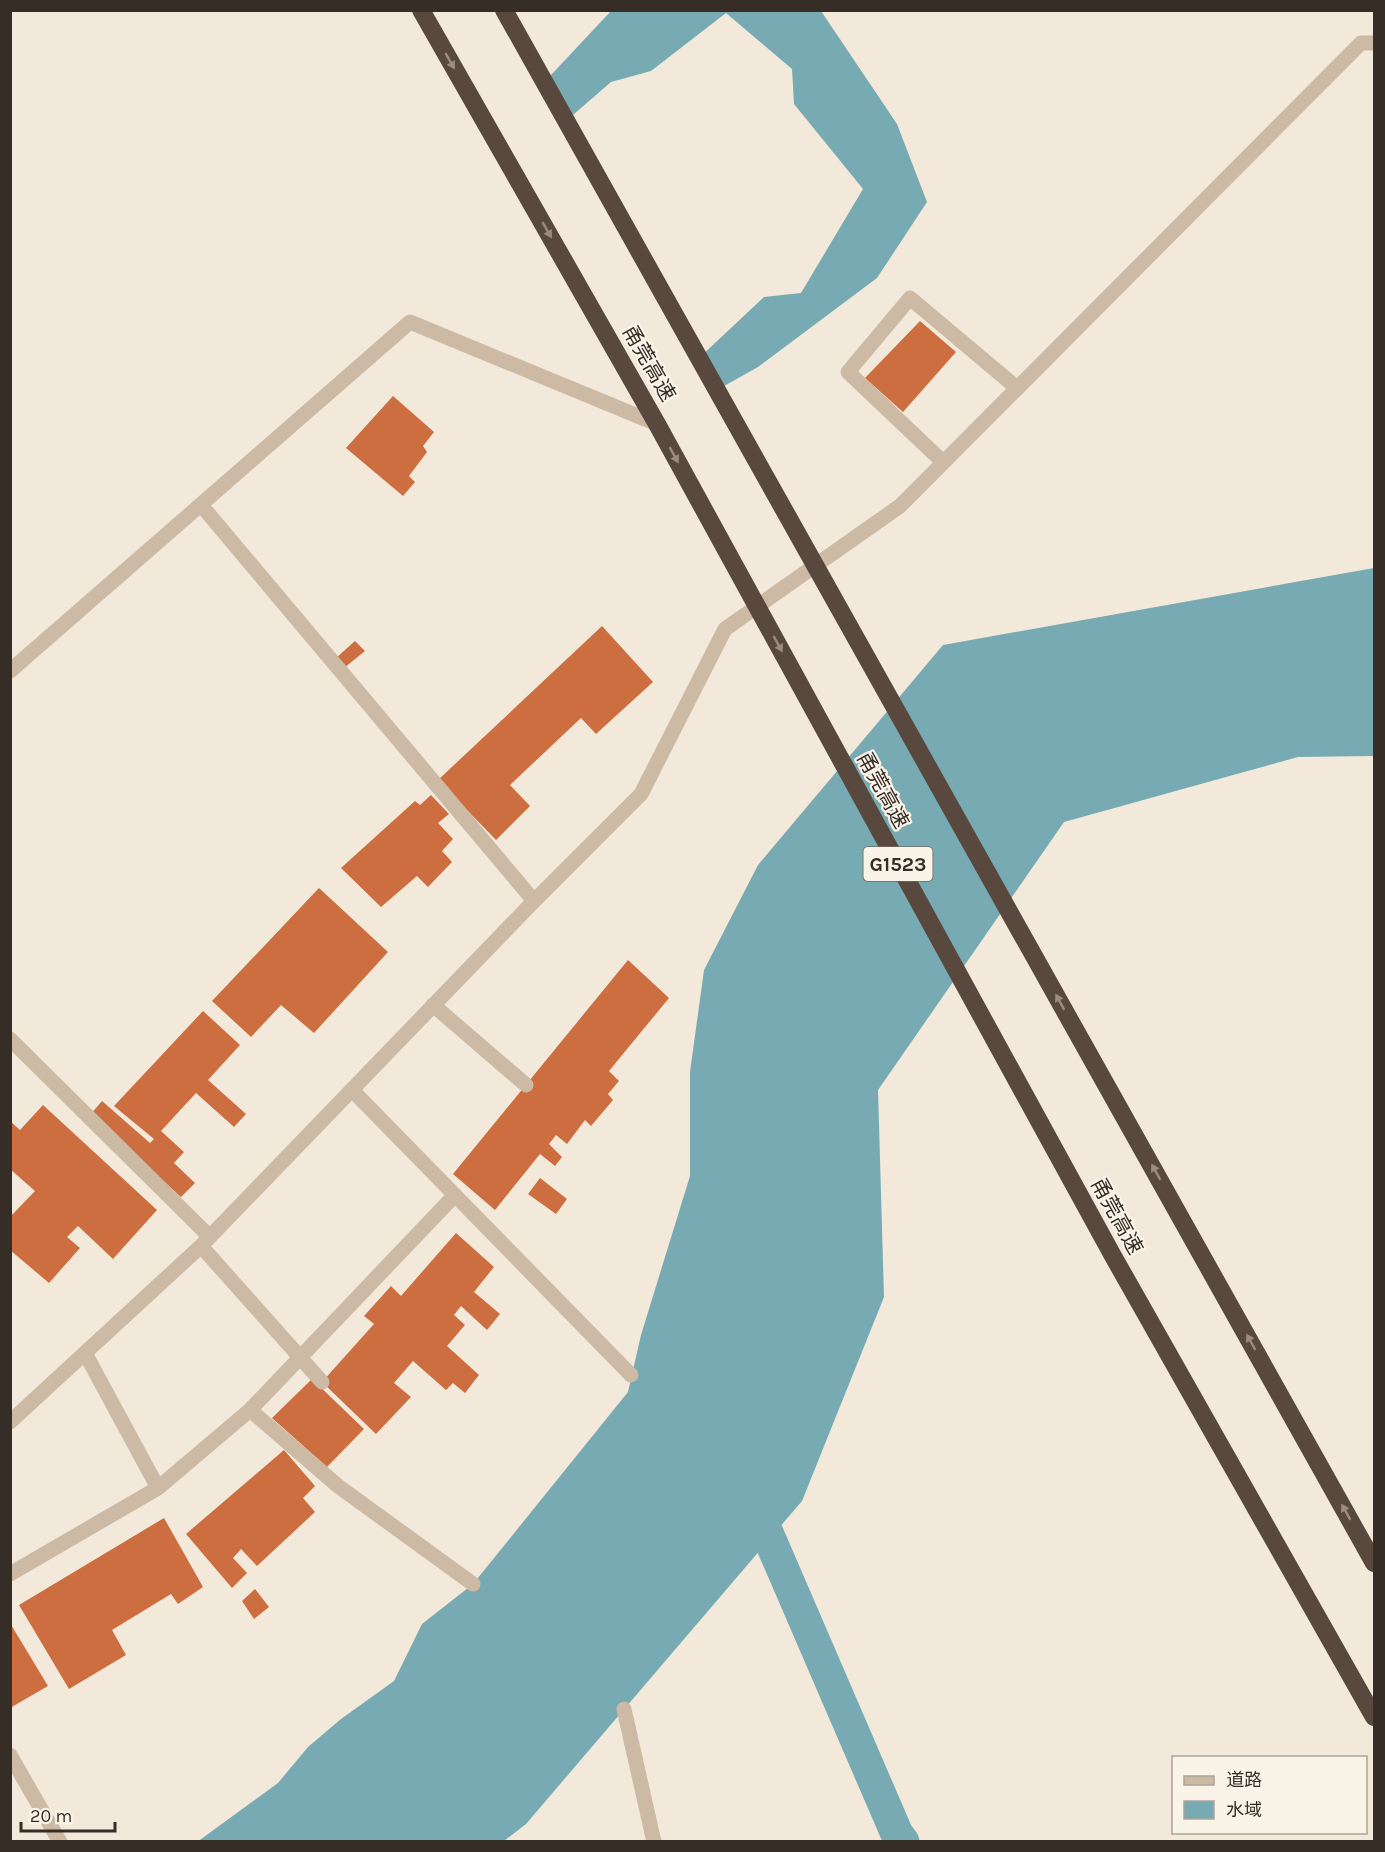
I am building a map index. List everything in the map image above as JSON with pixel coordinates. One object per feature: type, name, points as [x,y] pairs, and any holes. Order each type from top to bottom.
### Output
[{"type":"highway","name":"甬莞高速","points":[[421,10],[657,424],[1113,1256],[1374,1717]]},
{"type":"highway","points":[[504,10],[1374,1563]]},
{"type":"street","points":[[10,1422],[205,1241],[534,901],[641,794],[725,628],[900,506],[1361,43],[1374,43]]},
{"type":"street","points":[[943,462],[848,372],[910,298],[1017,388]]},
{"type":"street","points":[[10,671],[410,322],[657,424]]},
{"type":"street","points":[[201,505],[534,901]]},
{"type":"street","points":[[433,1005],[526,1085]]},
{"type":"street","points":[[10,1039],[205,1241],[322,1382]]},
{"type":"street","points":[[352,1090],[631,1375]]},
{"type":"street","points":[[10,1574],[158,1488],[250,1410],[455,1195]]},
{"type":"street","points":[[85,1353],[158,1488]]},
{"type":"street","points":[[250,1410],[338,1486],[473,1584]]},
{"type":"street","points":[[624,1709],[654,1842]]},
{"type":"street","points":[[10,1755],[60,1842]]},
{"type":"water","points":[[611,11],[821,11],[897,124],[927,202],[877,278],[758,367],[717,390],[699,358],[764,297],[801,293],[863,189],[794,104],[792,69],[726,13],[651,71],[611,82],[566,121],[551,75]]},
{"type":"water","points":[[1374,568],[1374,756],[1298,757],[1064,822],[878,1090],[884,1297],[802,1501],[526,1824],[504,1841],[197,1842],[278,1783],[308,1747],[341,1719],[394,1681],[422,1624],[473,1584],[628,1392],[641,1335],[690,1176],[690,1072],[704,970],[758,865],[943,645]]},
{"type":"building","points":[[920,321],[956,352],[903,412],[865,378]]},
{"type":"building","points":[[393,396],[434,432],[423,446],[427,452],[409,476],[415,482],[403,496],[346,448]]},
{"type":"building","points":[[602,626],[653,682],[596,734],[581,718],[510,785],[530,806],[496,840],[438,780]]},
{"type":"building","points":[[355,641],[365,651],[344,668],[336,658]]},
{"type":"building","points":[[431,795],[449,814],[438,823],[453,839],[442,851],[452,862],[428,887],[417,876],[381,907],[341,868],[415,801],[420,805]]},
{"type":"building","points":[[319,888],[388,952],[314,1033],[281,1005],[251,1037],[212,1001]]},
{"type":"building","points":[[628,960],[669,998],[609,1071],[619,1081],[608,1094],[613,1100],[591,1126],[585,1120],[567,1144],[556,1135],[549,1144],[562,1157],[555,1166],[540,1154],[495,1210],[453,1174]]},
{"type":"building","points":[[203,1011],[240,1045],[208,1080],[246,1114],[234,1127],[196,1093],[161,1131],[184,1152],[174,1163],[195,1183],[181,1197],[90,1115],[102,1101],[150,1143],[154,1139],[114,1106]]},
{"type":"building","points":[[43,1105],[157,1210],[113,1259],[78,1226],[67,1237],[80,1248],[49,1283],[10,1250],[10,1217],[35,1191],[10,1169],[10,1121],[20,1130]]},
{"type":"building","points":[[540,1178],[567,1199],[556,1214],[528,1194]]},
{"type":"building","points":[[456,1233],[494,1267],[474,1292],[500,1314],[487,1330],[461,1306],[454,1315],[465,1325],[447,1346],[479,1375],[465,1393],[453,1383],[446,1390],[413,1361],[394,1383],[411,1397],[376,1434],[322,1382],[374,1324],[364,1316],[391,1286],[401,1296]]},
{"type":"building","points":[[312,1379],[364,1429],[327,1467],[272,1418]]},
{"type":"building","points":[[284,1450],[315,1486],[303,1498],[315,1512],[257,1566],[241,1549],[233,1558],[247,1573],[232,1588],[186,1534]]},
{"type":"building","points":[[164,1518],[203,1587],[178,1604],[171,1594],[112,1630],[126,1655],[69,1689],[19,1605]]},
{"type":"building","points":[[255,1589],[269,1607],[254,1619],[242,1601]]},
{"type":"building","points":[[10,1623],[48,1686],[10,1708]]},
{"type":"waterway","points":[[752,1498],[897,1834],[903,1842]]}]
